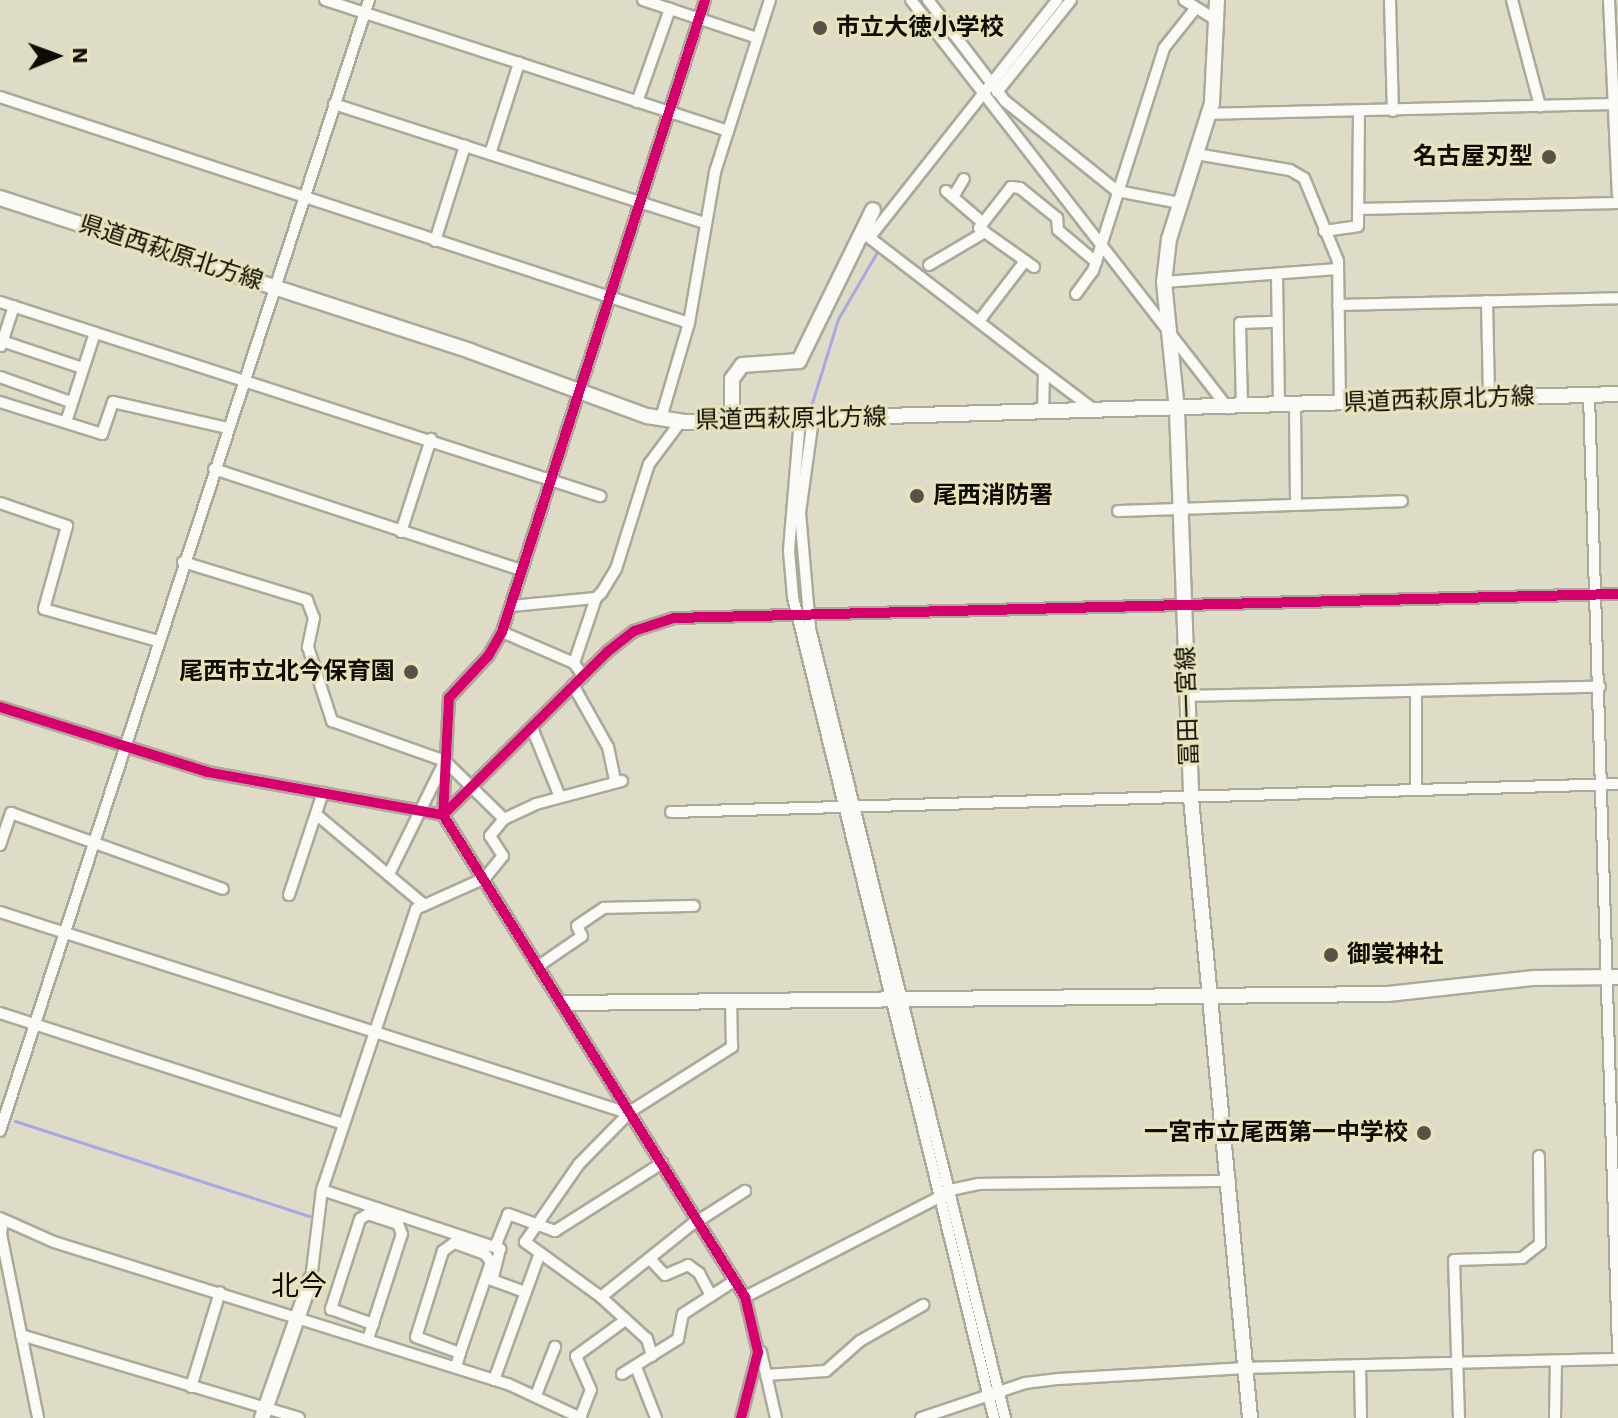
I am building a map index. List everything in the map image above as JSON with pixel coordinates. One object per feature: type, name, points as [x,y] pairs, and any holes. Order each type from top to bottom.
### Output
[{"type":"main road","name":"冨田一宮線","points":[[1217,0],[1217,62],[1208,114],[1180,203],[1164,282],[1177,410],[1191,798],[1213,995],[1250,1418]]},
{"type":"main road","name":"県道西萩原北方線","points":[[0,198],[275,286],[661,418],[681,421],[1177,410],[1618,394]]},
{"type":"main road","points":[[732,421],[732,379],[742,365],[799,361],[865,234],[873,210]]},
{"type":"main road","points":[[564,1003],[1388,994],[1534,978],[1613,977]]},
{"type":"main road","points":[[264,1413],[311,1279]]},
{"type":"street","points":[[325,0],[728,131]]},
{"type":"street","points":[[1,1124],[369,0]]},
{"type":"street","points":[[643,0],[757,38]]},
{"type":"street","points":[[705,0],[502,632],[488,656],[449,698],[443,815],[564,1003],[745,1297],[776,1418]]},
{"type":"street","points":[[661,418],[689,323],[705,223],[728,131],[770,0]]},
{"type":"street","points":[[911,0],[1168,329],[1235,408]]},
{"type":"street","points":[[928,0],[997,92],[1117,191],[1180,203]]},
{"type":"street","points":[[1057,0],[865,234],[1096,411]]},
{"type":"street","points":[[997,92],[1071,0]]},
{"type":"street","points":[[1184,0],[1215,19]]},
{"type":"street","points":[[1390,0],[1393,111]]},
{"type":"street","points":[[1512,0],[1540,106]]},
{"type":"street","points":[[1609,0],[1618,195]]},
{"type":"street","points":[[637,102],[670,9]]},
{"type":"street","points":[[1076,294],[1096,262],[1164,48],[1195,9]]},
{"type":"street","points":[[490,154],[519,63]]},
{"type":"street","points":[[0,97],[689,323]]},
{"type":"street","points":[[334,104],[705,223]]},
{"type":"street","points":[[1208,114],[1616,104]]},
{"type":"street","points":[[1324,231],[1358,226],[1359,112]]},
{"type":"street","points":[[435,241],[465,146]]},
{"type":"street","points":[[1196,154],[1290,170],[1304,178],[1338,269],[1340,404]]},
{"type":"street","points":[[964,179],[949,194],[984,228],[1030,264],[979,321]]},
{"type":"street","points":[[929,265],[984,228],[1011,187],[1020,188],[1057,218],[1058,230],[1096,262]]},
{"type":"street","points":[[1358,209],[1618,203]]},
{"type":"street","points":[[1164,282],[1277,276],[1338,269]]},
{"type":"street","points":[[1277,276],[1279,406]]},
{"type":"street","points":[[1338,305],[1618,298]]},
{"type":"street","points":[[1487,301],[1489,398]]},
{"type":"street","points":[[0,302],[600,496]]},
{"type":"street","points":[[14,306],[1,345],[82,368]]},
{"type":"street","points":[[1235,408],[1240,323],[1277,322]]},
{"type":"street","points":[[66,422],[95,333]]},
{"type":"street","points":[[1043,413],[1044,372]]},
{"type":"street","points":[[0,377],[71,402]]},
{"type":"street","points":[[1589,395],[1601,784],[1613,977],[1618,1351]]},
{"type":"street","points":[[0,402],[102,434],[113,402],[227,428]]},
{"type":"street","points":[[1295,405],[1296,505]]},
{"type":"street","points":[[807,419],[789,551],[848,806],[993,1393],[994,1418]]},
{"type":"street","points":[[574,663],[596,598],[616,569],[649,464],[681,421]]},
{"type":"street","points":[[401,532],[431,439]]},
{"type":"street","points":[[214,469],[522,570]]},
{"type":"street","points":[[1118,511],[1402,501]]},
{"type":"street","points":[[0,503],[67,526],[44,609],[158,641]]},
{"type":"street","points":[[183,562],[307,600],[314,618],[308,647],[332,721],[445,761],[504,819]]},
{"type":"street","points":[[443,815],[573,685],[634,631],[674,618],[1618,594]]},
{"type":"street","points":[[511,606],[596,598]]},
{"type":"street","points":[[502,632],[574,663],[583,676]]},
{"type":"street","points":[[311,1279],[322,1190],[416,909],[485,878],[503,856],[490,836],[504,819],[560,797],[618,781],[608,747],[573,685]]},
{"type":"street","points":[[1189,696],[1600,687]]},
{"type":"street","points":[[1416,691],[1416,790]]},
{"type":"street","points":[[0,707],[207,772],[443,815]]},
{"type":"street","points":[[532,728],[560,797]]},
{"type":"street","points":[[390,872],[423,811],[445,761]]},
{"type":"street","points":[[671,812],[1618,784]]},
{"type":"street","points":[[289,895],[323,792]]},
{"type":"street","points":[[0,845],[11,813],[223,889]]},
{"type":"street","points":[[317,815],[390,872],[423,904]]},
{"type":"street","points":[[540,965],[582,936],[577,926],[604,908],[694,906]]},
{"type":"street","points":[[0,912],[629,1112]]},
{"type":"street","points":[[652,1356],[647,1339],[601,1297],[525,1242],[579,1164],[629,1112],[732,1047],[731,1000]]},
{"type":"street","points":[[0,1013],[343,1124]]},
{"type":"street","points":[[1459,1418],[1454,1260],[1522,1258],[1540,1244],[1539,1156]]},
{"type":"street","points":[[495,1247],[508,1214],[555,1231],[662,1163]]},
{"type":"street","points":[[745,1297],[944,1192],[978,1184],[1230,1181]]},
{"type":"street","points":[[322,1190],[495,1247],[500,1256],[492,1280],[525,1292]]},
{"type":"street","points":[[601,1297],[650,1259],[657,1248],[745,1191]]},
{"type":"street","points":[[368,1339],[373,1324],[402,1234],[398,1224],[368,1214],[360,1219],[331,1309],[373,1324]]},
{"type":"street","points":[[32,1418],[3,1269],[1,1220],[456,1367],[536,1395],[580,1418],[591,1390],[576,1356],[624,1321]]},
{"type":"street","points":[[456,1367],[491,1262],[485,1254],[454,1243],[443,1251],[416,1337],[460,1353]]},
{"type":"street","points":[[494,1380],[540,1253]]},
{"type":"street","points":[[650,1259],[665,1275],[688,1265],[711,1296]]},
{"type":"street","points":[[3,1269],[21,1335],[38,1418]]},
{"type":"street","points":[[622,1374],[678,1339],[683,1314],[734,1281]]},
{"type":"street","points":[[191,1387],[220,1292]]},
{"type":"street","points":[[766,1375],[826,1371],[860,1341],[923,1305]]},
{"type":"street","points":[[741,1418],[755,1375],[755,1327]]},
{"type":"street","points":[[21,1335],[191,1387],[264,1413],[299,1418]]},
{"type":"street","points":[[536,1395],[555,1347]]},
{"type":"street","points":[[921,1418],[1042,1380],[1246,1368],[1618,1359]]},
{"type":"street","points":[[1555,1418],[1556,1361]]},
{"type":"street","points":[[1360,1366],[1361,1418]]},
{"type":"street","points":[[636,1367],[656,1418]]},
{"type":"street","points":[[993,1393],[1005,1418]]},
{"type":"waterway","points":[[811,406],[838,319],[877,252]]},
{"type":"waterway","points":[[795,536],[803,612]]},
{"type":"waterway","points":[[15,1121],[309,1216]]},
{"type":"waterway","points":[[952,1225],[964,1272]]},
{"type":"waterway","points":[[973,1311],[987,1369]]},
{"type":"cycle path","points":[[705,0],[502,632],[488,656],[449,698],[443,815],[745,1297],[758,1352],[741,1418]]},
{"type":"cycle path","points":[[0,707],[207,772],[443,815],[607,652],[634,631],[674,618],[1618,594]]},
{"type":"place","name":"市立大徳小学校","points":[[820,28]]},
{"type":"place","name":"名古屋刃型","points":[[1549,157]]},
{"type":"place","name":"尾西消防署","points":[[917,496]]},
{"type":"place","name":"尾西市立北今保育園","points":[[411,672]]},
{"type":"place","name":"御裳神社","points":[[1331,955]]},
{"type":"place","name":"一宮市立尾西第一中学校","points":[[1424,1133]]},
{"type":"district","name":"北今","points":[[299,1286]]}]
